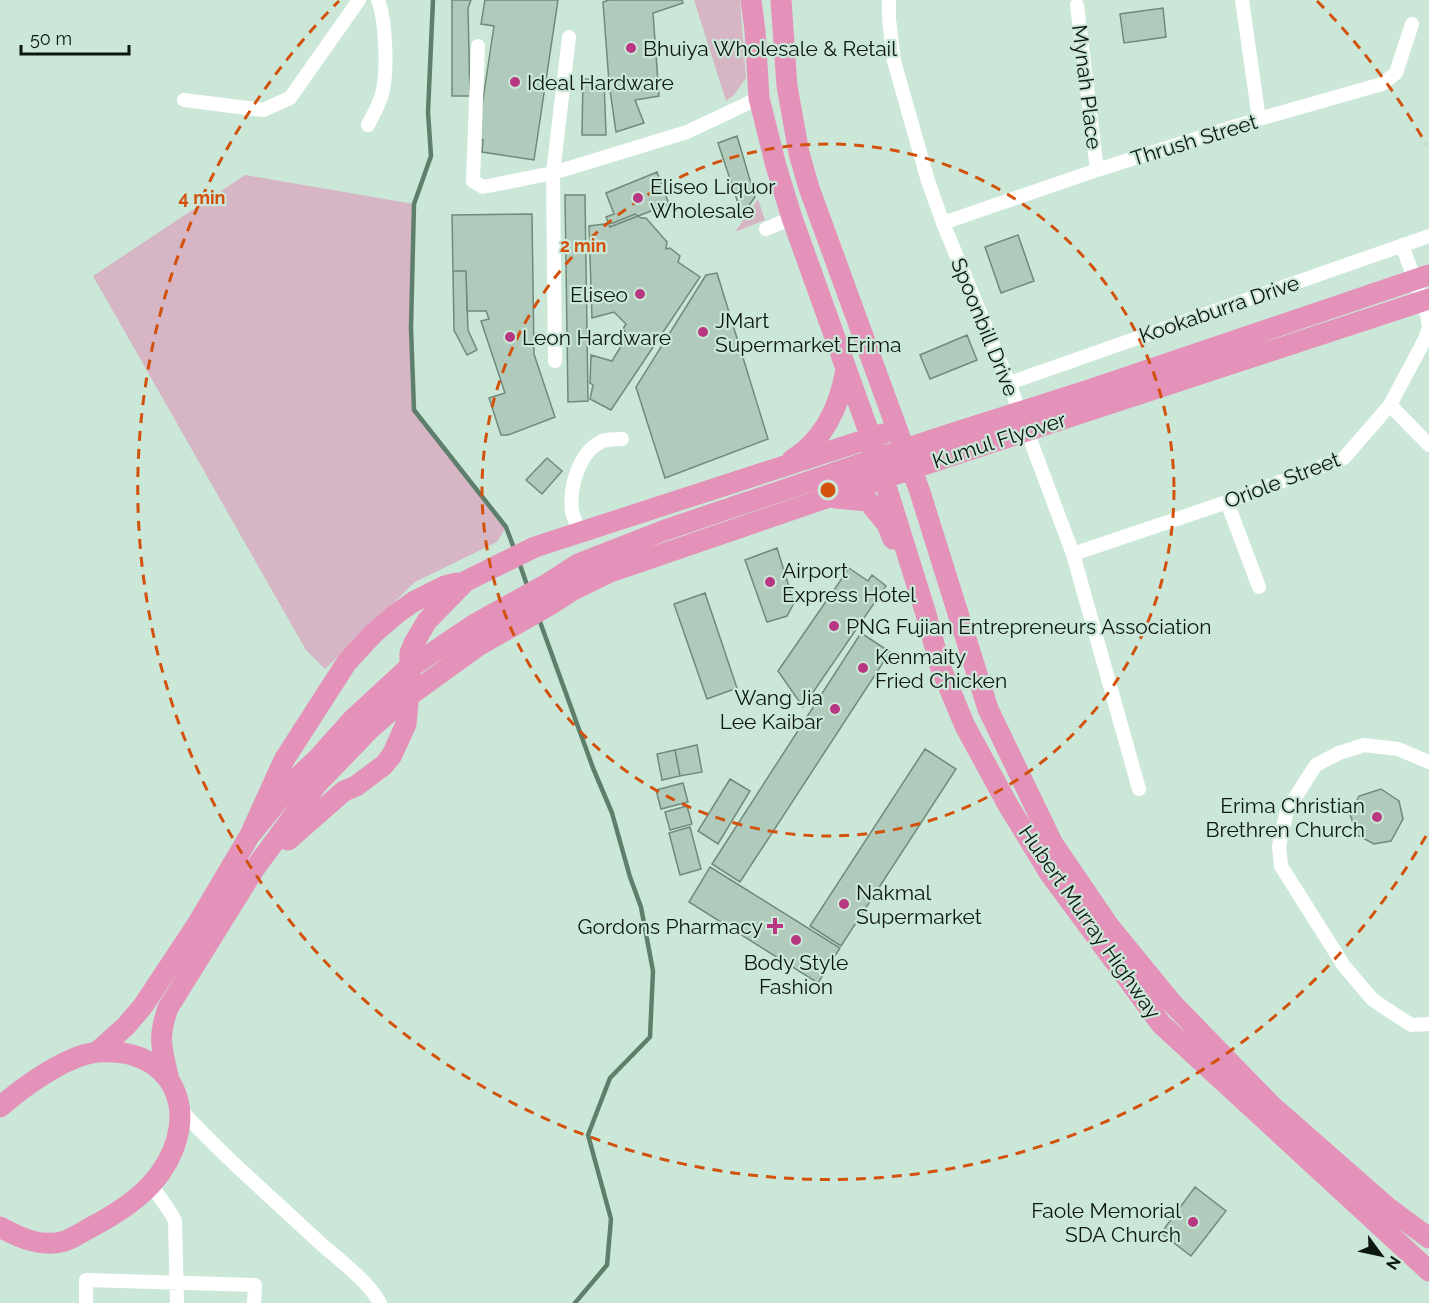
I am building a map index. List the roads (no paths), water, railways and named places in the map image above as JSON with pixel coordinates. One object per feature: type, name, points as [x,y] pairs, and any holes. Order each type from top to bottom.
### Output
[{"type":"highway","name":"Hubert Murray Highway","points":[[751,0],[759,98],[792,218],[871,438],[940,666],[961,715],[1008,806],[1050,874],[1161,1024],[1429,1271]]},
{"type":"highway","name":"Hubert Murray Highway","points":[[781,0],[787,86],[799,153],[809,188],[920,492],[988,710],[1053,844],[1109,926],[1171,1002],[1272,1106],[1387,1207],[1429,1239]]},
{"type":"highway","name":"Kumul Flyover","points":[[325,763],[352,720],[405,671],[475,624],[578,564],[665,530],[1429,275]]},
{"type":"highway","name":"Kumul Flyover","points":[[325,763],[428,681],[478,646],[573,590],[610,572],[756,521],[1429,299]]},
{"type":"highway","points":[[768,472],[809,449],[818,438],[843,388],[846,369]]},
{"type":"highway","points":[[0,1107],[17,1092],[60,1065],[97,1052],[126,1026],[143,1006],[196,926],[250,835],[284,760],[347,662],[374,633],[413,602],[535,546],[897,429]]},
{"type":"highway","points":[[581,533],[791,495],[868,501],[887,524],[926,614]]},
{"type":"highway","points":[[255,868],[319,811],[384,765],[392,755],[406,724],[411,653],[414,643],[427,621],[471,577]]},
{"type":"highway","points":[[250,835],[296,779],[325,763]]},
{"type":"highway","points":[[0,1227],[33,1242],[65,1241],[107,1218],[151,1185],[162,1170],[178,1136],[182,1119],[169,1080],[161,1042],[161,1028],[168,1008],[255,868],[317,784],[325,763]]},
{"type":"highway","points":[[97,1052],[132,1054],[150,1061],[169,1080]]},
{"type":"street","points":[[184,100],[263,110],[290,98],[359,0]]},
{"type":"street","points":[[368,125],[382,94],[385,58],[382,11],[378,0]]},
{"type":"street","name":"Spoonbill Drive","points":[[889,0],[894,61],[925,172],[943,224],[1009,383],[1073,554],[1139,789]]},
{"type":"street","points":[[1242,0],[1259,119]]},
{"type":"street","name":"Mynah Place","points":[[1077,5],[1097,170]]},
{"type":"street","name":"Thrush Street","points":[[943,224],[1097,170],[1259,119],[1382,84],[1395,73],[1412,24]]},
{"type":"street","points":[[555,361],[554,173],[569,37]]},
{"type":"street","points":[[478,46],[473,181],[483,187],[554,173],[687,132],[759,98]]},
{"type":"street","points":[[766,229],[792,218]]},
{"type":"street","name":"Kookaburra Drive","points":[[1009,383],[1429,236]]},
{"type":"street","name":"Oriole Street","points":[[1073,554],[1227,502],[1344,458],[1390,405],[1429,327],[1427,314],[1402,245]]},
{"type":"street","points":[[1390,405],[1428,442]]},
{"type":"street","points":[[581,533],[572,513],[573,483],[582,462],[592,448],[604,441],[622,439]]},
{"type":"street","points":[[1227,502],[1259,587]]},
{"type":"street","points":[[1429,762],[1398,748],[1364,745],[1339,753],[1316,765],[1287,810],[1279,846],[1281,866],[1344,966],[1373,1000],[1411,1025],[1429,1024]]},
{"type":"street","points":[[180,1108],[206,1137],[377,1296],[380,1303]]},
{"type":"street","points":[[151,1185],[170,1210],[175,1221],[177,1303]]},
{"type":"street","points":[[86,1303],[86,1280],[255,1286],[254,1303]]},
{"type":"waterway","points":[[433,0],[428,112],[431,156],[414,204],[411,328],[414,410],[506,527],[515,551]]},
{"type":"waterway","points":[[519,562],[528,588]]},
{"type":"waterway","points":[[539,619],[593,768],[612,813],[641,907],[653,971],[650,1037],[610,1078],[588,1135],[611,1219],[607,1265],[575,1303]]},
{"type":"place","name":"Bhuiya Wholesale & Retail","points":[[631,48]]},
{"type":"place","name":"Ideal Hardware","points":[[515,82]]},
{"type":"place","name":"Eliseo Liquor Wholesale","points":[[638,198]]},
{"type":"place","name":"Eliseo","points":[[640,294]]},
{"type":"place","name":"JMart Supermarket Erima","points":[[703,332]]},
{"type":"place","name":"Leon Hardware","points":[[510,337]]},
{"type":"place","name":"Airport Express Hotel","points":[[770,582]]},
{"type":"place","name":"PNG Fujian Entrepreneurs Association","points":[[834,626]]},
{"type":"place","name":"Kenmaity Fried Chicken","points":[[863,668]]},
{"type":"place","name":"Wang Jia Lee Kaibar","points":[[835,709]]},
{"type":"place","name":"Erima Christian Brethren Church","points":[[1377,817]]},
{"type":"place","name":"Nakmal Supermarket","points":[[844,904]]},
{"type":"place","name":"Gordons Pharmacy","points":[[775,926]]},
{"type":"place","name":"Body Style Fashion","points":[[796,940]]},
{"type":"place","name":"Faole Memorial SDA Church","points":[[1193,1222]]}]
